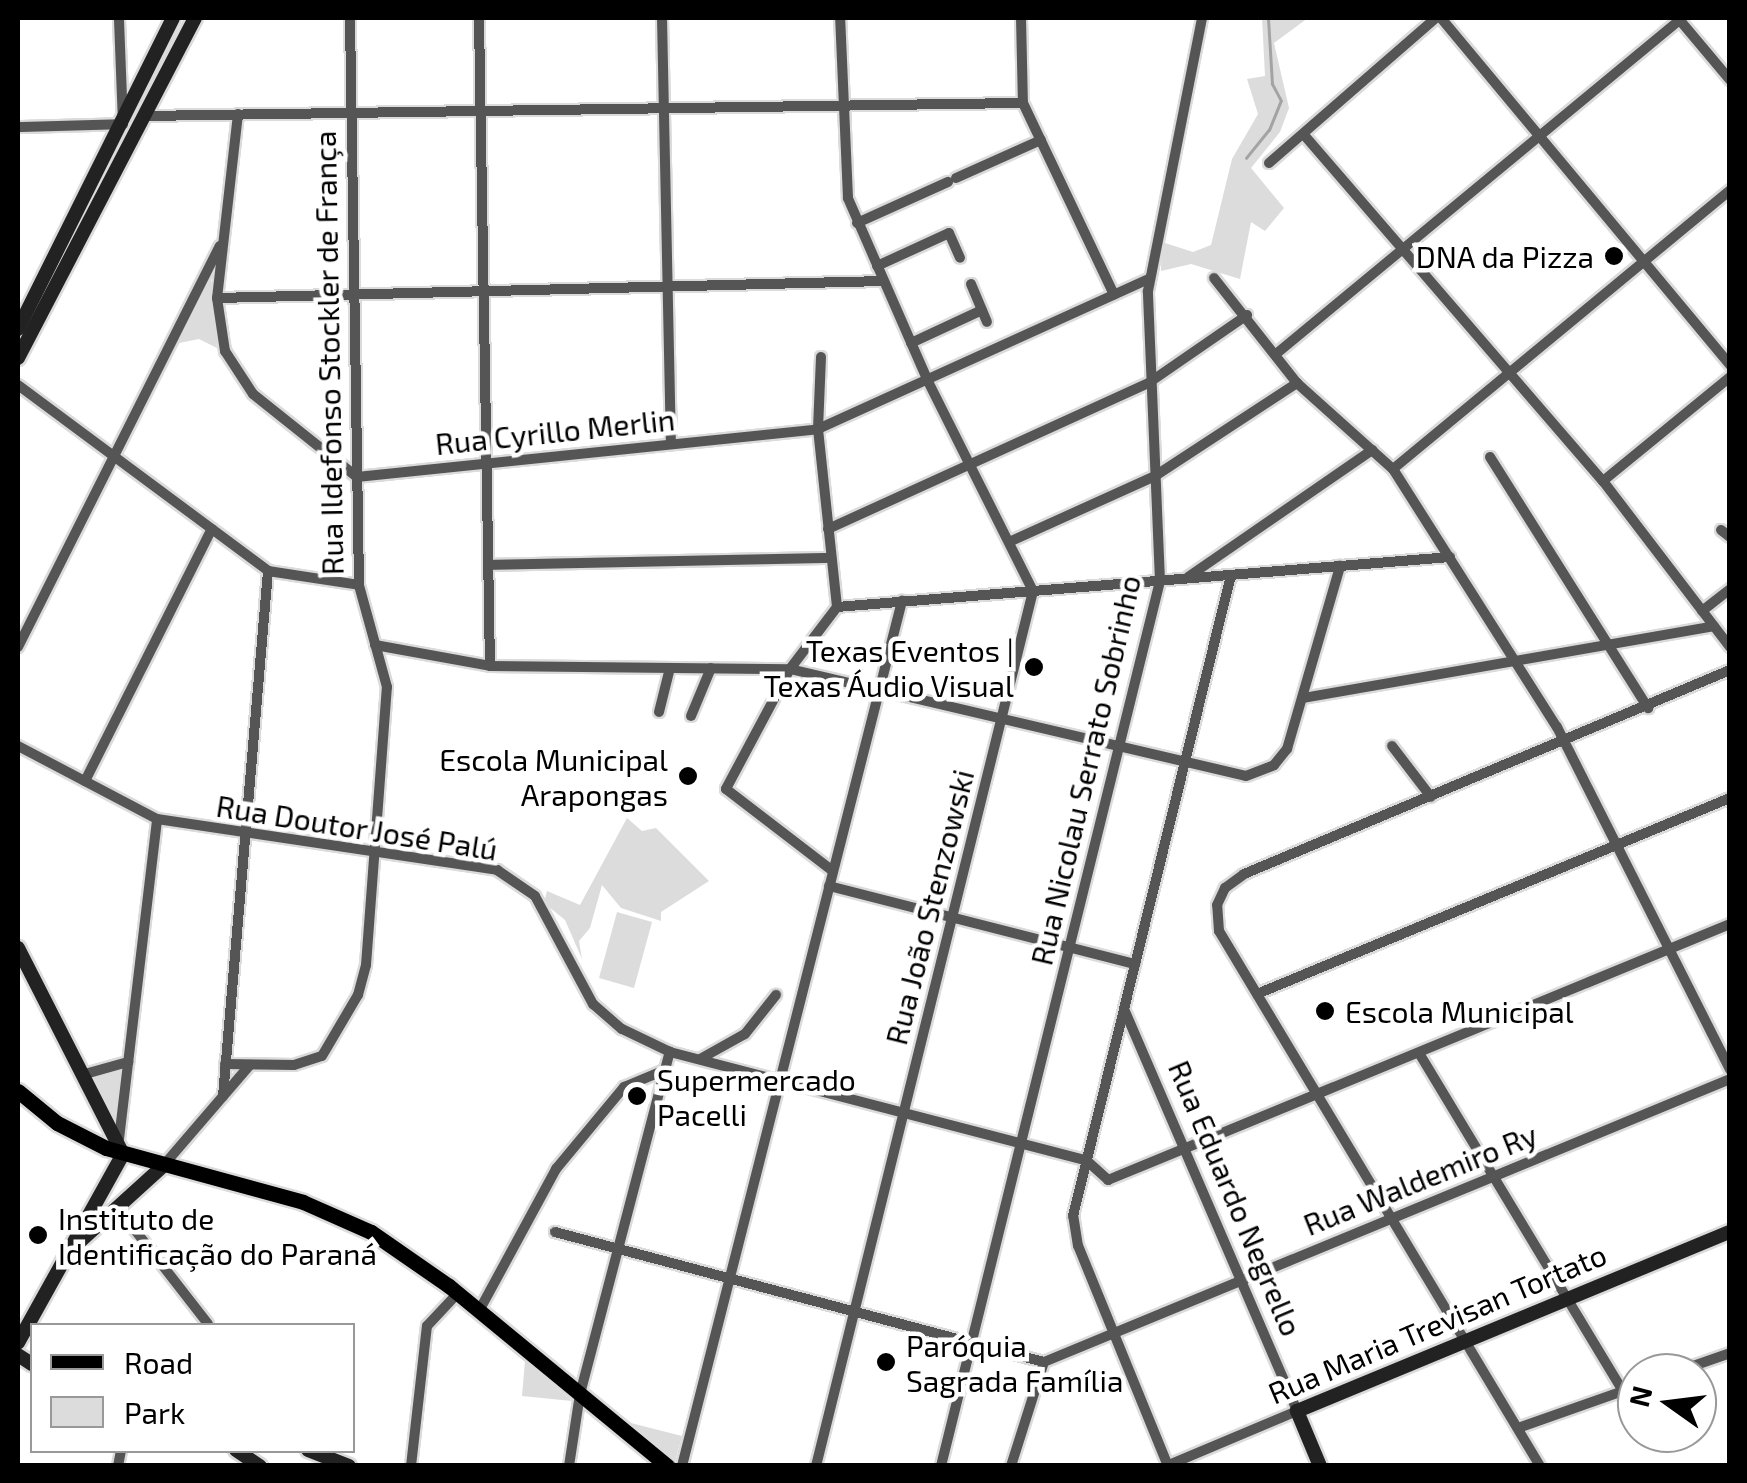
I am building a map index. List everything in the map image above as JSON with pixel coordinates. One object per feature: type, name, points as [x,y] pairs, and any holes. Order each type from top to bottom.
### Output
[{"type":"main road","points":[[18,329],[173,18]]},
{"type":"main road","points":[[18,358],[195,18]]},
{"type":"main road","points":[[18,948],[121,1146]]},
{"type":"main road","points":[[18,1091],[74,1133],[121,1146],[164,1166],[343,1217],[458,1293],[667,1466]]},
{"type":"main road","points":[[23,1335],[121,1146]]},
{"type":"main road","points":[[69,1251],[164,1166]]},
{"type":"main road","name":"Rua Maria Trevisan Tortato","points":[[1297,1411],[1730,1232]]},
{"type":"main road","name":"Rua Eduardo Negrello","points":[[1297,1411],[1320,1466]]},
{"type":"main road","points":[[316,1453],[349,1466]]},
{"type":"street","points":[[18,127],[123,124],[119,18]]},
{"type":"street","name":"Rua Ildefonso Stockler de França","points":[[225,1064],[304,1064],[329,1048],[364,978],[387,687],[359,585],[350,18]]},
{"type":"street","points":[[479,18],[490,666]]},
{"type":"street","points":[[662,18],[671,444]]},
{"type":"street","points":[[840,18],[843,174],[858,223],[928,379],[1034,591]]},
{"type":"street","points":[[1022,18],[1023,103],[1114,295]]},
{"type":"street","name":"Rua Nicolau Serrato Sobrinho","points":[[941,1466],[1160,580],[1149,279],[1183,137],[1202,18]]},
{"type":"street","points":[[1268,162],[1305,136],[1323,111],[1438,18],[1730,365]]},
{"type":"street","points":[[1276,354],[1680,18],[1730,80]]},
{"type":"street","points":[[120,78],[145,79]]},
{"type":"street","points":[[143,116],[1023,103]]},
{"type":"street","points":[[238,114],[217,298],[221,336],[240,381],[357,476]]},
{"type":"street","points":[[1305,136],[1604,481],[1730,647]]},
{"type":"street","points":[[858,223],[1041,140]]},
{"type":"street","points":[[1393,469],[1730,190]]},
{"type":"street","points":[[876,266],[949,233],[960,258]]},
{"type":"street","points":[[18,647],[224,240]]},
{"type":"street","points":[[1214,278],[1247,314],[1297,384],[1393,469],[1566,742],[1730,1070]]},
{"type":"street","name":"Rua Cyrillo Merlin","points":[[357,476],[818,429],[1149,279]]},
{"type":"street","points":[[217,298],[668,290],[883,280]]},
{"type":"street","points":[[971,284],[987,322]]},
{"type":"street","points":[[911,343],[982,310]]},
{"type":"street","points":[[828,529],[1150,382],[1247,314]]},
{"type":"street","points":[[821,357],[818,429],[836,607],[790,669],[726,789],[833,871]]},
{"type":"street","points":[[1604,481],[1730,376]]},
{"type":"street","points":[[1009,542],[1155,476],[1297,384]]},
{"type":"street","points":[[18,386],[268,571],[359,585]]},
{"type":"street","points":[[1185,578],[1372,450]]},
{"type":"street","points":[[1490,457],[1648,708]]},
{"type":"street","points":[[85,781],[212,530]]},
{"type":"street","points":[[836,607],[1450,557]]},
{"type":"street","points":[[489,565],[832,558]]},
{"type":"street","points":[[376,646],[490,666],[790,669],[1184,764],[1257,774],[1287,749],[1340,566]]},
{"type":"street","points":[[223,1096],[268,571]]},
{"type":"street","points":[[1167,1465],[1073,1226],[1231,575]]},
{"type":"street","points":[[1702,611],[1730,589]]},
{"type":"street","name":"Rua João Stenzowski","points":[[816,1466],[1034,591]]},
{"type":"street","points":[[682,1466],[902,602]]},
{"type":"street","points":[[1303,698],[1714,626]]},
{"type":"street","points":[[659,712],[670,668]]},
{"type":"street","points":[[691,716],[712,668]]},
{"type":"street","points":[[1540,1466],[1219,931],[1220,896],[1244,874],[1648,708],[1730,670]]},
{"type":"street","name":"Rua Doutor José Palú","points":[[18,746],[157,818],[245,835],[482,866],[519,880],[542,906],[604,1016],[670,1052],[1086,1160],[1102,1178],[1114,1180],[1185,1151]]},
{"type":"street","points":[[1392,746],[1431,797]]},
{"type":"street","points":[[1257,994],[1730,798]]},
{"type":"street","points":[[121,1146],[157,818]]},
{"type":"street","points":[[829,886],[1135,964]]},
{"type":"street","points":[[1185,1151],[1730,924]]},
{"type":"street","points":[[700,1060],[745,1034],[776,995]]},
{"type":"street","name":"Rua Eduardo Negrello","points":[[1124,1008],[1297,1411]]},
{"type":"street","points":[[569,1466],[580,1394],[670,1052]]},
{"type":"street","points":[[1420,1053],[1617,1380]]},
{"type":"street","points":[[85,1074],[128,1062]]},
{"type":"street","points":[[164,1166],[250,1065]]},
{"type":"street","points":[[479,1311],[556,1169],[624,1087],[665,1070]]},
{"type":"street","name":"Rua Waldemiro Ry","points":[[1044,1362],[1730,1078]]},
{"type":"street","points":[[117,1207],[207,1323]]},
{"type":"street","points":[[555,1232],[972,1338],[1044,1362],[1011,1466]]},
{"type":"street","points":[[410,1466],[427,1326],[458,1293]]},
{"type":"street","points":[[1518,1428],[1617,1392]]},
{"type":"street","name":"Rua Maria Trevisan Tortato","points":[[1167,1465],[1297,1411]]},
{"type":"green space","points":[[1262,18],[1308,18],[1274,43],[1289,108],[1280,132],[1251,168],[1284,208],[1265,231],[1251,222],[1240,279],[1191,264],[1161,271],[1162,242],[1193,252],[1211,245],[1232,159],[1258,114],[1247,79],[1265,76]]},
{"type":"green space","points":[[211,277],[217,348],[199,339],[179,343]]},
{"type":"green space","points":[[627,818],[642,831],[656,828],[709,881],[661,912],[661,921],[621,908],[602,885],[590,928],[579,941],[582,959],[565,920],[544,903],[547,891],[580,905]]},
{"type":"green space","points":[[617,912],[652,922],[634,988],[599,978]]},
{"type":"green space","points":[[122,1070],[116,1119],[93,1077]]},
{"type":"green space","points":[[525,1361],[572,1401],[522,1396]]},
{"type":"green space","points":[[627,1422],[682,1436],[675,1462]]},
{"type":"waterway","points":[[1246,158],[1269,130],[1281,101],[1272,84],[1268,18]]},
{"type":"place","name":"DNA da Pizza","points":[[1614,256]]},
{"type":"place","name":"Texas Eventos | Texas Áudio Visual","points":[[1034,667]]},
{"type":"place","name":"Escola Municipal Arapongas","points":[[688,776]]},
{"type":"place","name":"Escola Municipal","points":[[1325,1011]]},
{"type":"place","name":"Supermercado Pacelli","points":[[637,1096]]},
{"type":"place","name":"Instituto de Identificação do Paraná","points":[[38,1235]]},
{"type":"place","name":"Paróquia Sagrada Família","points":[[886,1362]]}]
